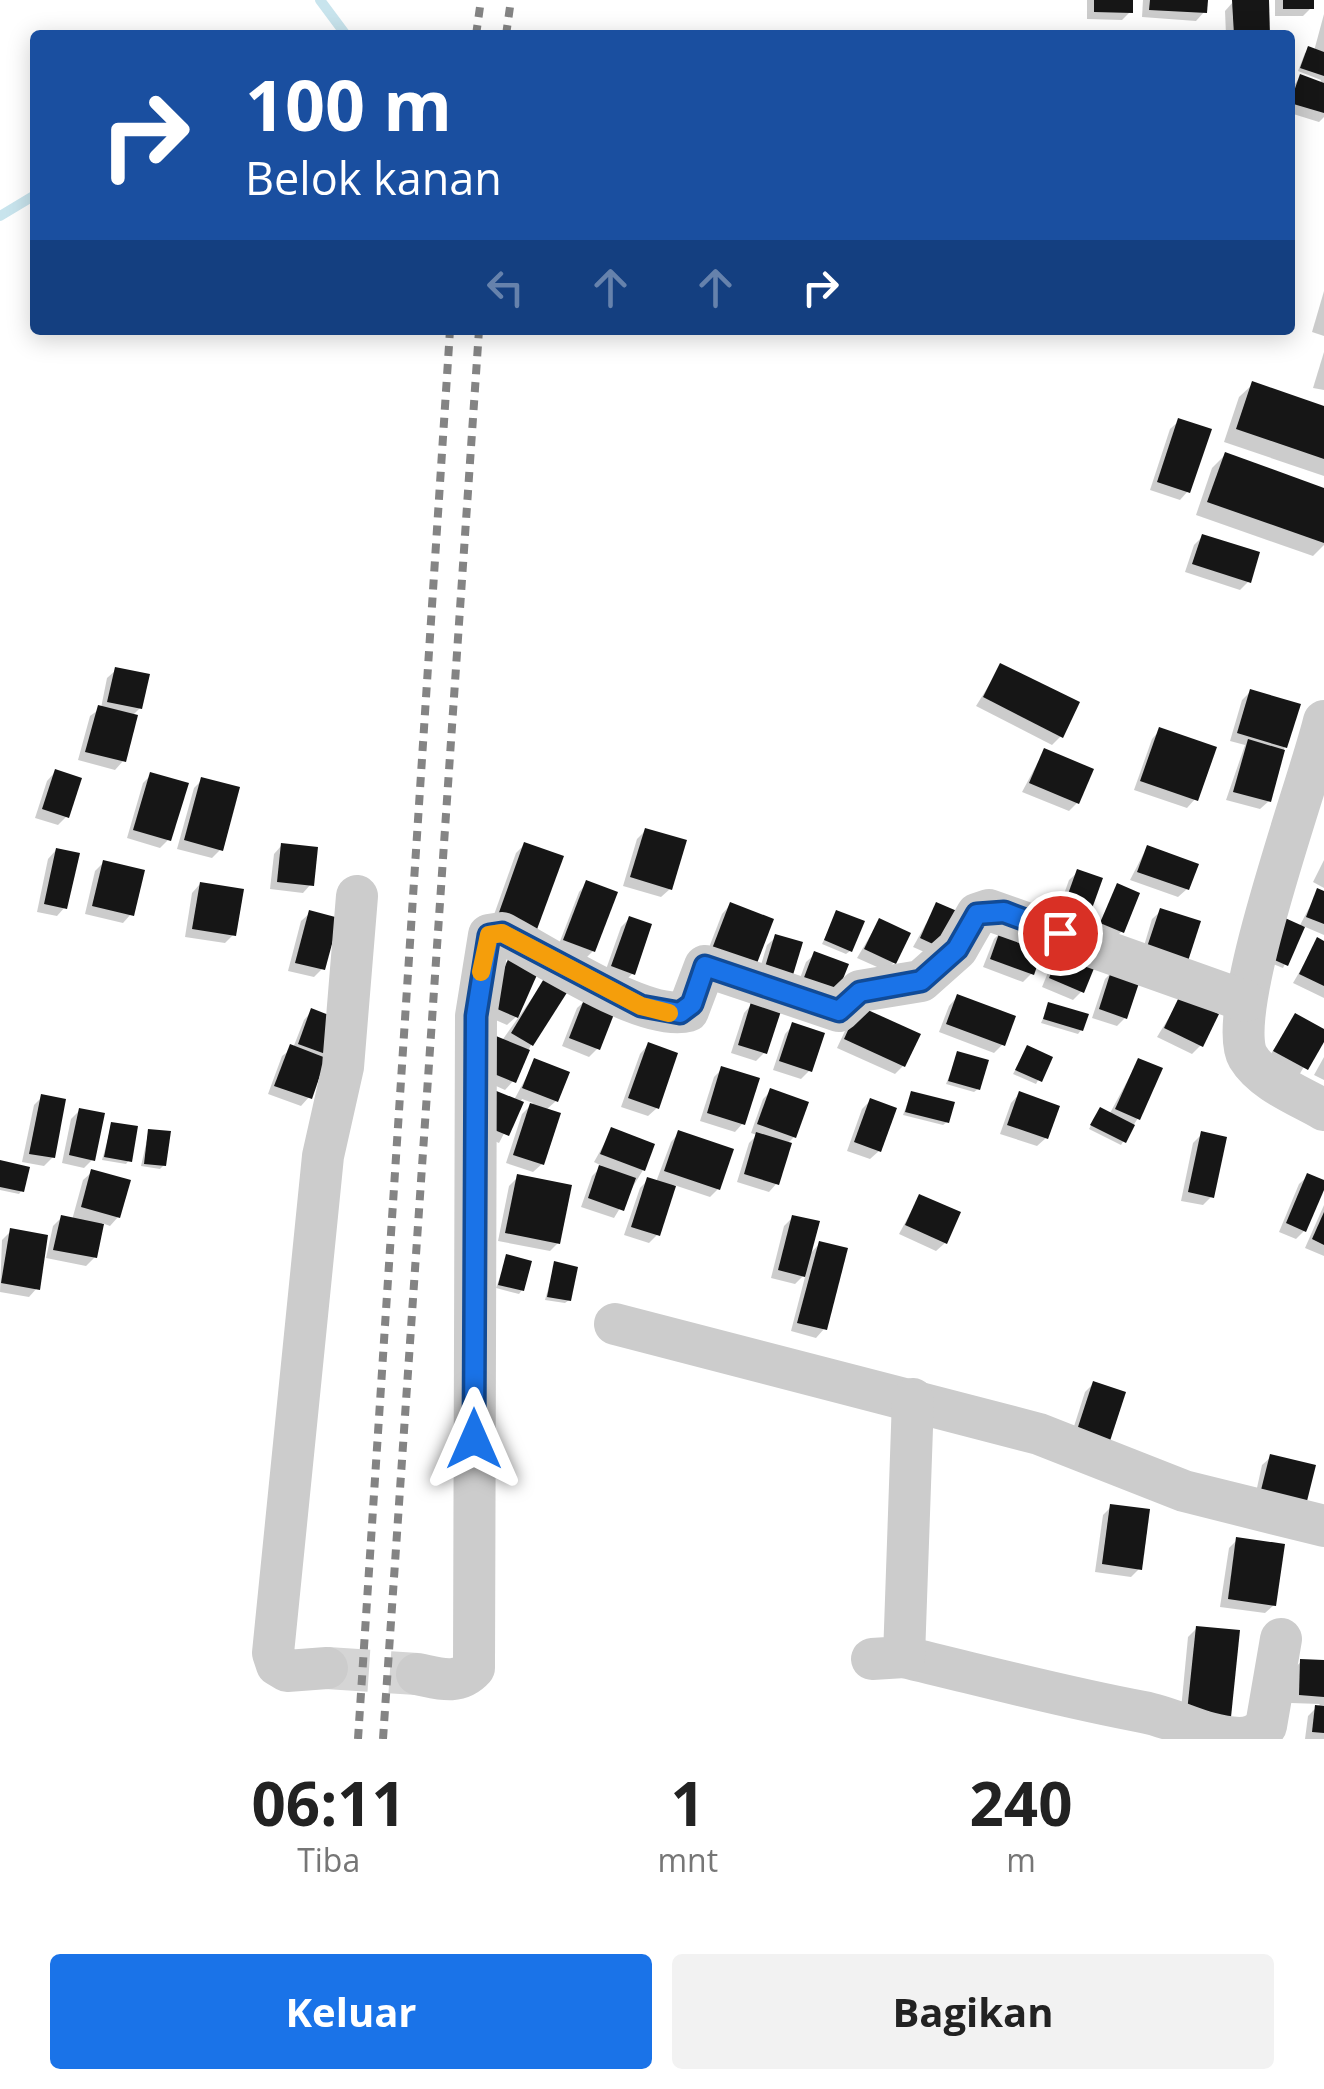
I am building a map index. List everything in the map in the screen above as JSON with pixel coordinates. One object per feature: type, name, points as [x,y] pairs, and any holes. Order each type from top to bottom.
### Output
[{"type":"street","points":[[1324,721],[1245,1001],[1247,1055],[1265,1075],[1324,1110]]},
{"type":"street","points":[[327,1668],[287,1671],[277,1665],[274,1653],[324,1156],[343,1067],[356,896]]},
{"type":"street","points":[[417,1674],[451,1680],[466,1677],[474,1668],[476,1036],[489,935],[502,933],[641,1006],[668,1012],[688,1011],[705,966],[839,1011],[860,992],[921,981],[957,949],[977,914],[989,910],[1245,1001]]},
{"type":"street","points":[[615,1324],[1039,1434],[1184,1491],[1324,1526]]},
{"type":"street","points":[[913,1399],[888,1658],[1120,1724],[1146,1713],[1198,1732],[1242,1738],[1258,1734],[1266,1726],[1281,1639]]},
{"type":"building","points":[[1094,0],[1133,0],[1133,13],[1094,12]]},
{"type":"building","points":[[1150,0],[1208,0],[1207,13],[1149,10]]},
{"type":"building","points":[[1232,0],[1269,0],[1270,30],[1234,30]]},
{"type":"building","points":[[1283,0],[1314,0],[1314,9],[1283,9]]},
{"type":"building","points":[[1308,46],[1324,52],[1324,76],[1300,68]]},
{"type":"building","points":[[1300,74],[1324,83],[1324,113],[1295,104]]},
{"type":"building","points":[[1252,381],[1324,406],[1324,459],[1236,429]]},
{"type":"building","points":[[1178,418],[1212,429],[1190,493],[1157,482]]},
{"type":"building","points":[[1225,452],[1324,488],[1324,543],[1207,502]]},
{"type":"building","points":[[1202,534],[1260,552],[1251,583],[1192,564]]},
{"type":"building","points":[[1000,663],[1080,702],[1063,738],[983,697]]},
{"type":"building","points":[[115,667],[150,674],[142,709],[107,702]]},
{"type":"building","points":[[1250,689],[1301,704],[1287,748],[1237,733]]},
{"type":"building","points":[[98,705],[138,715],[126,762],[85,752]]},
{"type":"building","points":[[1159,727],[1217,747],[1198,801],[1140,781]]},
{"type":"building","points":[[1248,739],[1285,750],[1271,802],[1233,792]]},
{"type":"building","points":[[1044,748],[1094,769],[1079,804],[1029,783]]},
{"type":"building","points":[[55,769],[82,778],[69,818],[42,809]]},
{"type":"building","points":[[150,772],[189,783],[171,841],[133,830]]},
{"type":"building","points":[[201,777],[240,787],[223,851],[184,840]]},
{"type":"building","points":[[645,828],[687,840],[672,890],[630,877]]},
{"type":"building","points":[[524,842],[564,856],[536,932],[497,918]]},
{"type":"building","points":[[281,843],[318,847],[314,886],[277,882]]},
{"type":"building","points":[[1147,845],[1199,864],[1189,890],[1137,872]]},
{"type":"building","points":[[56,848],[80,853],[67,909],[44,904]]},
{"type":"building","points":[[103,860],[145,870],[134,916],[92,906]]},
{"type":"building","points":[[1077,869],[1103,878],[1085,928],[1059,919]]},
{"type":"building","points":[[586,880],[618,892],[595,952],[563,940]]},
{"type":"building","points":[[200,882],[244,889],[236,936],[192,929]]},
{"type":"building","points":[[1117,883],[1140,893],[1124,933],[1100,923]]},
{"type":"building","points":[[1317,888],[1324,891],[1324,924],[1306,917]]},
{"type":"building","points":[[730,902],[774,919],[754,971],[710,954]]},
{"type":"building","points":[[936,902],[964,914],[948,951],[920,938]]},
{"type":"building","points":[[1160,908],[1201,921],[1188,961],[1147,947]]},
{"type":"building","points":[[309,910],[339,918],[325,970],[295,963]]},
{"type":"building","points":[[836,910],[865,921],[852,952],[824,940]]},
{"type":"building","points":[[629,916],[652,924],[635,975],[611,966]]},
{"type":"building","points":[[879,918],[911,933],[896,964],[864,949]]},
{"type":"building","points":[[1285,918],[1305,927],[1288,966],[1268,957]]},
{"type":"building","points":[[1001,928],[1045,943],[1034,975],[990,959]]},
{"type":"building","points":[[775,934],[803,942],[789,988],[761,980]]},
{"type":"building","points":[[1317,937],[1324,941],[1324,986],[1299,974]]},
{"type":"building","points":[[1064,942],[1099,956],[1084,993],[1049,978]]},
{"type":"building","points":[[814,951],[849,964],[834,1001],[800,988]]},
{"type":"building","points":[[510,955],[540,968],[518,1018],[488,1005]]},
{"type":"building","points":[[1112,968],[1141,977],[1127,1019],[1099,1009]]},
{"type":"building","points":[[545,977],[568,991],[533,1046],[511,1033]]},
{"type":"building","points":[[957,994],[1016,1016],[1005,1046],[946,1024]]},
{"type":"building","points":[[1180,995],[1219,1014],[1203,1047],[1164,1028]]},
{"type":"building","points":[[585,997],[616,1009],[600,1050],[569,1038]]},
{"type":"building","points":[[751,1002],[781,1011],[767,1054],[738,1045]]},
{"type":"building","points":[[1048,1002],[1089,1014],[1083,1031],[1043,1019]]},
{"type":"building","points":[[859,1006],[921,1034],[905,1067],[844,1039]]},
{"type":"building","points":[[311,1008],[344,1021],[331,1056],[298,1044]]},
{"type":"building","points":[[1295,1013],[1324,1029],[1324,1042],[1308,1070],[1273,1051]]},
{"type":"building","points":[[792,1022],[825,1033],[812,1072],[779,1061]]},
{"type":"building","points":[[496,1036],[530,1050],[516,1083],[482,1069]]},
{"type":"building","points":[[648,1042],[678,1053],[659,1109],[628,1098]]},
{"type":"building","points":[[290,1044],[326,1058],[312,1099],[274,1086]]},
{"type":"building","points":[[1027,1045],[1053,1057],[1042,1082],[1015,1070]]},
{"type":"building","points":[[957,1051],[989,1060],[980,1090],[948,1081]]},
{"type":"building","points":[[534,1058],[570,1072],[558,1102],[522,1088]]},
{"type":"building","points":[[1138,1058],[1163,1068],[1140,1120],[1115,1109]]},
{"type":"building","points":[[721,1066],[760,1078],[745,1125],[707,1113]]},
{"type":"building","points":[[770,1088],[809,1102],[796,1138],[757,1124]]},
{"type":"building","points":[[494,1090],[524,1102],[509,1136],[480,1124]]},
{"type":"building","points":[[911,1091],[955,1102],[949,1123],[905,1112]]},
{"type":"building","points":[[1019,1091],[1060,1106],[1048,1139],[1007,1125]]},
{"type":"building","points":[[41,1094],[66,1099],[55,1158],[29,1154]]},
{"type":"building","points":[[870,1098],[897,1108],[881,1152],[854,1142]]},
{"type":"building","points":[[530,1103],[561,1113],[544,1165],[513,1155]]},
{"type":"building","points":[[1100,1107],[1135,1125],[1126,1143],[1090,1125]]},
{"type":"building","points":[[79,1108],[105,1113],[95,1161],[69,1155]]},
{"type":"building","points":[[111,1122],[138,1126],[132,1162],[104,1157]]},
{"type":"building","points":[[611,1127],[655,1144],[645,1171],[600,1154]]},
{"type":"building","points":[[148,1129],[171,1131],[166,1166],[144,1164]]},
{"type":"building","points":[[678,1130],[734,1149],[720,1190],[664,1171]]},
{"type":"building","points":[[1201,1131],[1227,1137],[1214,1198],[1188,1192]]},
{"type":"building","points":[[756,1132],[792,1143],[779,1185],[744,1174]]},
{"type":"building","points":[[0,1160],[30,1167],[24,1192],[0,1187]]},
{"type":"building","points":[[599,1165],[636,1178],[624,1211],[588,1198]]},
{"type":"building","points":[[91,1169],[131,1180],[120,1218],[81,1207]]},
{"type":"building","points":[[1307,1173],[1324,1180],[1324,1190],[1306,1232],[1286,1223]]},
{"type":"building","points":[[517,1174],[572,1185],[560,1244],[505,1233]]},
{"type":"building","points":[[647,1177],[676,1186],[660,1236],[631,1227]]},
{"type":"building","points":[[919,1194],[961,1212],[947,1244],[905,1225]]},
{"type":"building","points":[[1324,1212],[1324,1245],[1312,1239]]},
{"type":"building","points":[[61,1215],[104,1224],[97,1258],[53,1250]]},
{"type":"building","points":[[792,1215],[820,1221],[805,1277],[778,1270]]},
{"type":"building","points":[[10,1228],[48,1235],[40,1290],[1,1283]]},
{"type":"building","points":[[819,1241],[848,1248],[827,1330],[797,1323]]},
{"type":"building","points":[[506,1254],[532,1261],[524,1291],[498,1285]]},
{"type":"building","points":[[554,1261],[578,1267],[571,1301],[547,1297]]},
{"type":"building","points":[[1093,1381],[1126,1392],[1109,1444],[1076,1433]]},
{"type":"building","points":[[1270,1454],[1316,1465],[1305,1509],[1259,1498]]},
{"type":"building","points":[[1110,1504],[1150,1509],[1142,1570],[1102,1564]]},
{"type":"building","points":[[1236,1537],[1285,1544],[1276,1606],[1228,1599]]},
{"type":"building","points":[[1196,1626],[1240,1630],[1231,1717],[1187,1712]]},
{"type":"building","points":[[1300,1659],[1324,1660],[1324,1697],[1299,1695]]},
{"type":"building","points":[[1315,1705],[1324,1706],[1324,1733],[1312,1732]]},
{"type":"waterway","points":[[320,0],[342,30]]},
{"type":"waterway","points":[[0,216],[30,198]]},
{"type":"tunnel","points":[[327,1668],[417,1674]]},
{"type":"railway","points":[[477,30],[481,0]]},
{"type":"railway","points":[[507,30],[511,0]]},
{"type":"railway","points":[[358,1739],[450,335]]},
{"type":"railway","points":[[383,1739],[479,335]]},
{"type":"slow traffic","points":[[481,972],[489,935],[502,933],[641,1006],[669,1013]]},
{"type":"route","points":[[474,1439],[476,1016],[489,935],[502,933],[641,1006],[680,1013],[688,1011],[692,1004],[705,966],[727,970],[839,1011],[860,992],[921,981],[957,949],[977,914],[989,910],[1004,912],[1060,933]]}]
